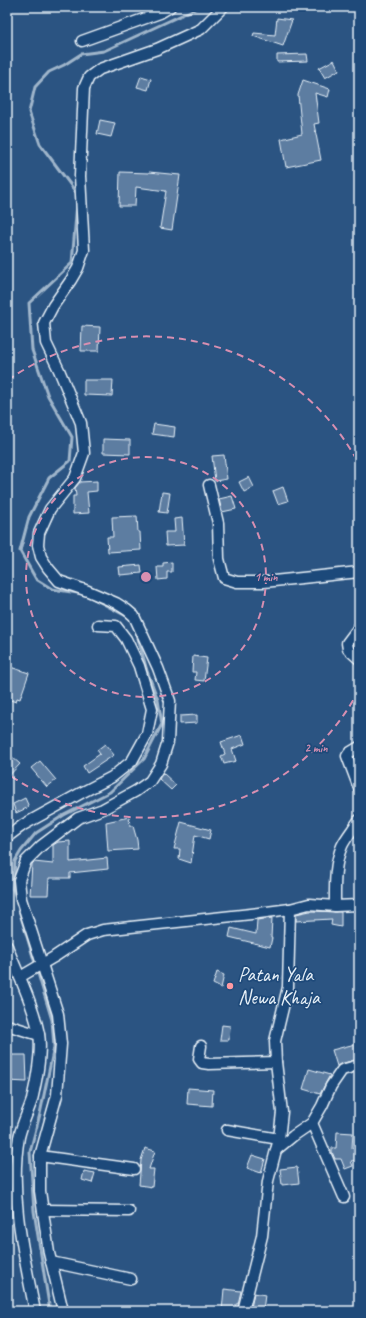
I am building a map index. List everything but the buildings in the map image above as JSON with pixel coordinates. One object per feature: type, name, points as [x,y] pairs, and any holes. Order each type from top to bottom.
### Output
[{"type":"street","points":[[82,41],[160,13],[170,7]]},
{"type":"street","points":[[63,1311],[51,1262],[40,1191],[40,1156],[57,1095],[60,1044],[58,1014],[21,899],[19,880],[26,861],[41,846],[78,818],[103,809],[136,791],[150,780],[161,764],[168,742],[170,701],[158,668],[134,616],[116,603],[59,581],[41,557],[38,545],[39,533],[50,509],[75,478],[84,453],[81,423],[46,343],[44,323],[57,299],[78,268],[84,250],[80,176],[84,88],[89,77],[100,70],[157,49],[201,29],[223,7]]},
{"type":"street","points":[[210,485],[218,523],[219,559],[224,578],[237,582],[264,582],[359,572],[359,564]]},
{"type":"street","points":[[7,837],[23,825],[112,777],[132,761],[147,734],[152,709],[139,666],[126,640],[116,626],[98,625]]},
{"type":"street","points":[[359,627],[347,644],[348,649],[359,658]]},
{"type":"street","points":[[359,747],[347,756],[359,788]]},
{"type":"street","points":[[335,906],[335,877],[342,845],[359,820]]},
{"type":"street","points":[[24,975],[87,934],[103,930],[181,923],[290,909],[309,904],[335,906],[359,905]]},
{"type":"street","points":[[243,1311],[262,1236],[268,1181],[279,1139],[282,1112],[276,1062],[276,1041],[288,987],[290,909]]},
{"type":"street","points":[[7,946],[24,975],[39,1035],[40,1056],[32,1099],[19,1136],[16,1173],[21,1242],[35,1311]]},
{"type":"street","points":[[7,1025],[39,1035]]},
{"type":"street","points":[[201,1046],[199,1059],[202,1063],[276,1062]]},
{"type":"street","points":[[276,1150],[312,1123],[331,1086],[342,1070],[359,1065]]},
{"type":"street","points":[[312,1123],[344,1196]]},
{"type":"street","points":[[227,1130],[279,1139]]},
{"type":"street","points":[[40,1156],[134,1169]]},
{"type":"street","points":[[43,1210],[129,1211]]},
{"type":"street","points":[[51,1262],[130,1279]]},
{"type":"waterway","points":[[78,195],[40,144],[29,112],[35,87],[49,72],[64,65],[81,54],[104,51],[199,7]]},
{"type":"waterway","points":[[77,203],[72,263],[29,303],[32,350],[48,396],[72,437],[70,461],[49,478],[29,517],[20,551],[36,579],[52,589],[84,594]]},
{"type":"waterway","points":[[94,599],[128,617]]},
{"type":"waterway","points":[[17,901],[13,889],[15,861],[21,851],[36,833],[64,815],[110,792],[144,759],[162,724],[158,700],[147,671],[136,631]]},
{"type":"waterway","points":[[19,910],[52,1020],[54,1047],[40,1114],[30,1152],[34,1211],[50,1311]]},
{"type":"place","name":"Patan Yala Newa Khaja","points":[[230,986]]}]
